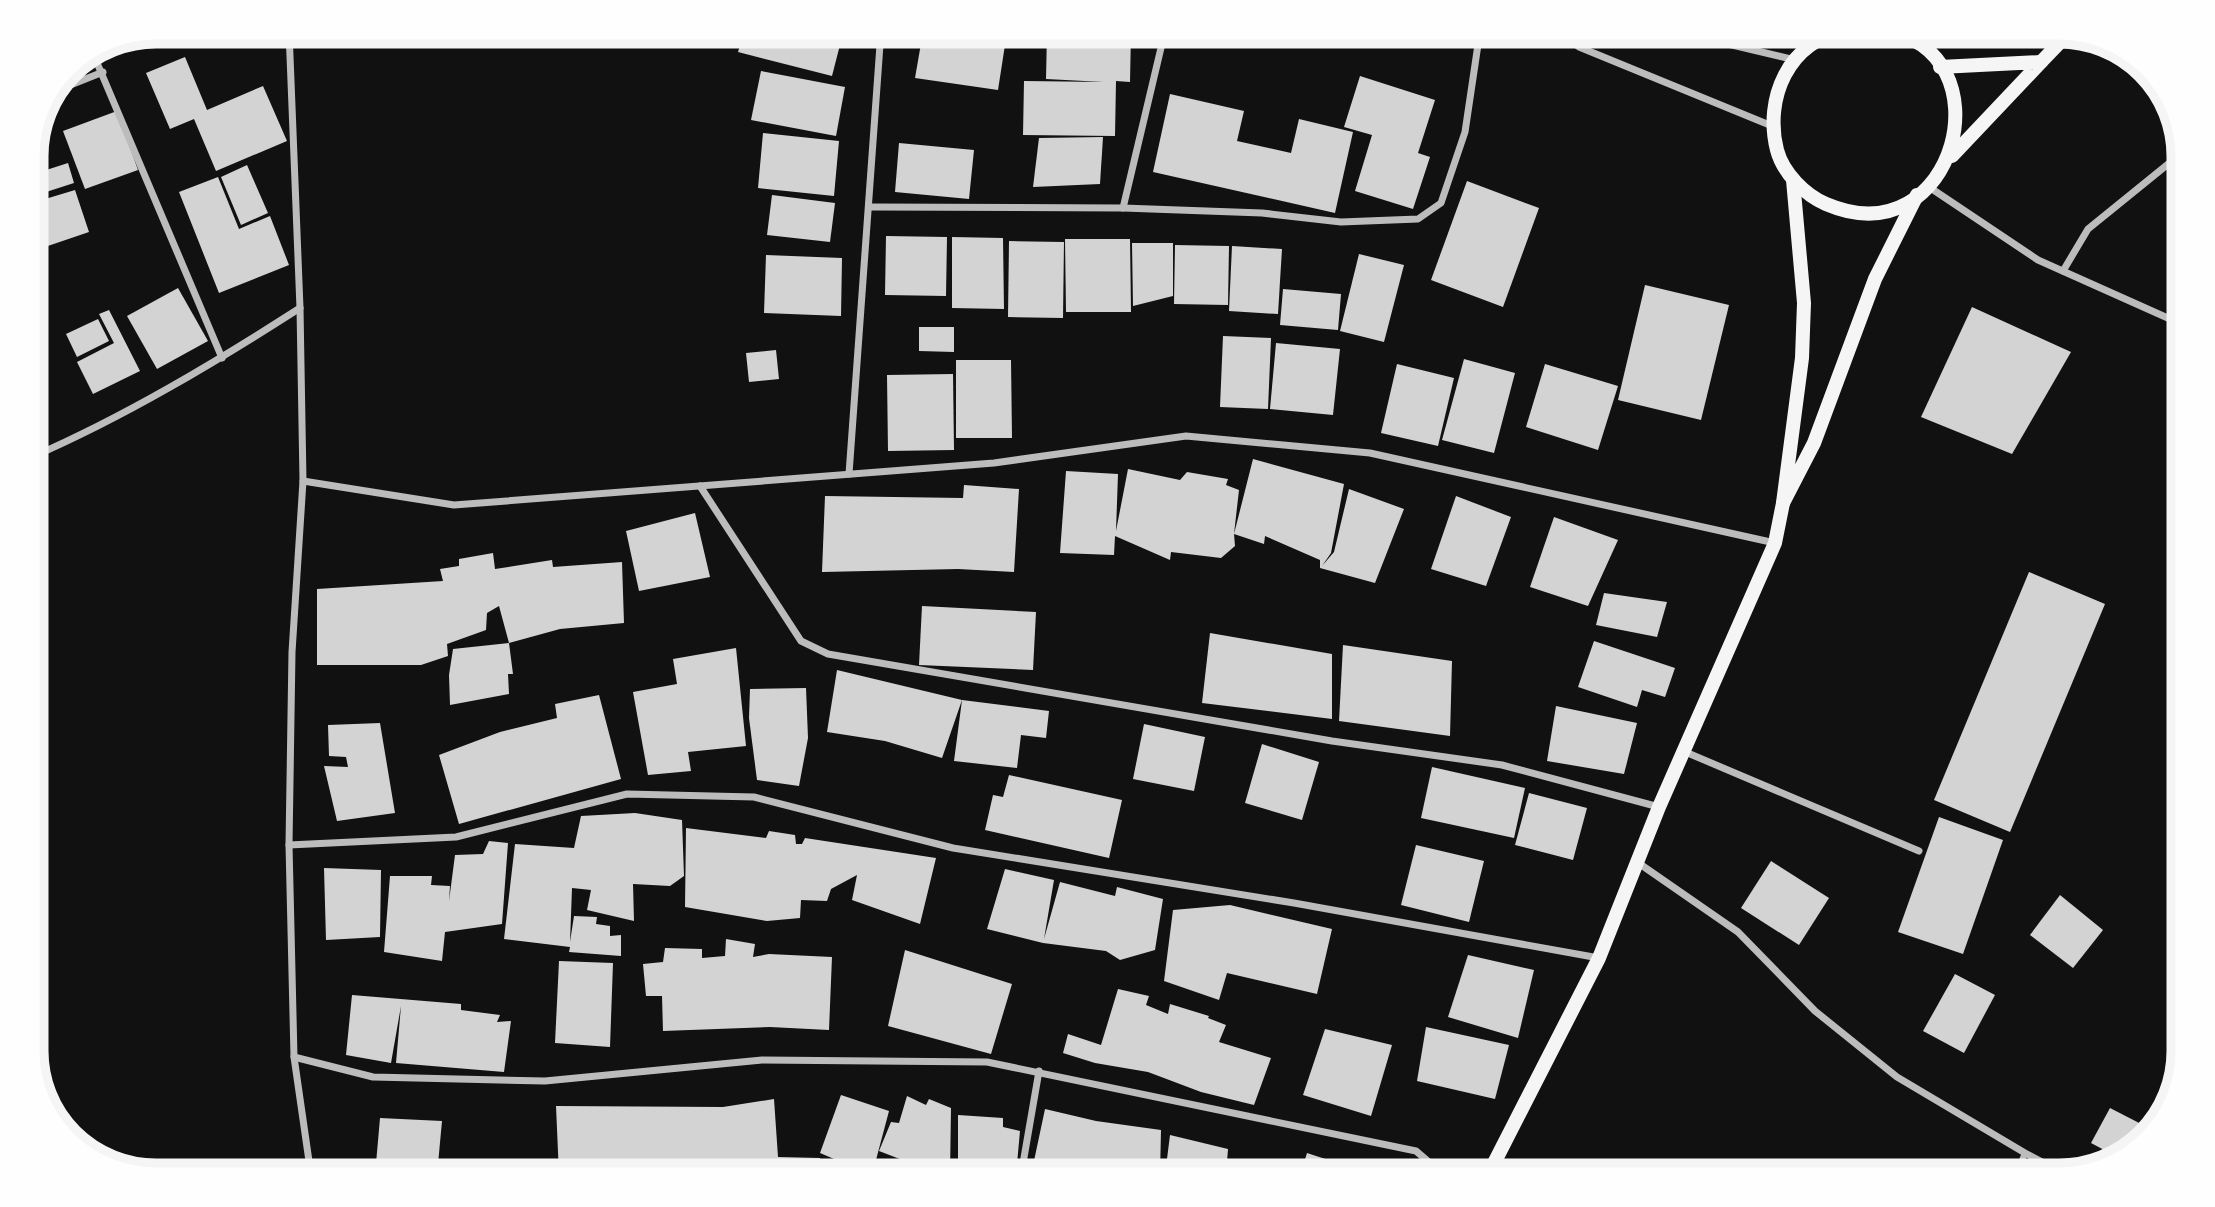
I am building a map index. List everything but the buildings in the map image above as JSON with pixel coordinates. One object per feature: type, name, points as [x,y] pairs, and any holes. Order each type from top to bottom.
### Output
[{"type":"main road","points":[[1814,44],[1787,69],[1775,96],[1772,125],[1778,154],[1793,180],[1815,199],[1843,211],[1872,213],[1903,205],[1923,191]]},
{"type":"main road","points":[[1916,44],[1924,47],[1940,67],[1955,100],[1956,132],[1948,159]]},
{"type":"main road","points":[[1783,503],[1814,443],[1875,279],[1923,191],[1948,159],[2058,44]]},
{"type":"main road","points":[[1940,67],[2041,62]]},
{"type":"main road","points":[[1494,1163],[1599,958],[1659,807],[1775,543],[1783,503],[1802,358],[1804,303],[1793,180]]},
{"type":"street","points":[[289,44],[300,308],[303,481],[292,652],[289,845],[294,1057],[309,1163]]},
{"type":"street","points":[[849,474],[871,207],[880,44]]},
{"type":"street","points":[[1124,208],[1162,44]]},
{"type":"street","points":[[871,207],[1124,208],[1262,213],[1341,222],[1418,219],[1441,203],[1465,132],[1478,44]]},
{"type":"street","points":[[1574,44],[1772,125]]},
{"type":"street","points":[[1726,44],[1796,60]]},
{"type":"street","points":[[97,61],[222,358]]},
{"type":"street","points":[[69,85],[103,72]]},
{"type":"street","points":[[2063,271],[2088,229],[2171,162]]},
{"type":"street","points":[[1923,191],[2038,260],[2171,319]]},
{"type":"street","points":[[44,452],[89,432],[222,358],[300,308]]},
{"type":"street","points":[[303,481],[454,505],[994,463],[1186,436],[1370,453],[1775,543]]},
{"type":"street","points":[[700,486],[801,641],[828,654],[1332,741],[1502,765],[1659,807]]},
{"type":"street","points":[[1683,751],[1919,851]]},
{"type":"street","points":[[289,845],[456,837],[627,794],[754,797],[953,848],[1294,902],[1599,958]]},
{"type":"street","points":[[1637,862],[1738,932],[1815,1011],[1897,1077],[2044,1163]]},
{"type":"street","points":[[294,1057],[373,1077],[531,1080],[761,1060],[986,1062],[1416,1151],[1430,1163]]},
{"type":"street","points":[[1023,1163],[1039,1071]]},
{"type":"street","points":[[2021,1163],[2025,1153]]}]
